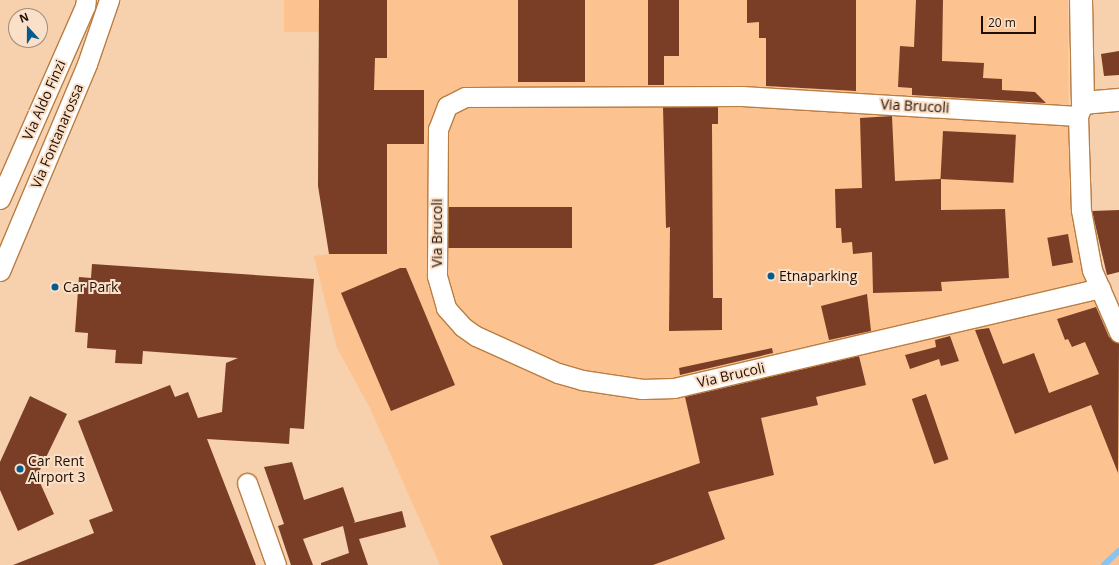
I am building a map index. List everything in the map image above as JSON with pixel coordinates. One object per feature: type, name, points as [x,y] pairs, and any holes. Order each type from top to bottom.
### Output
[{"type":"main road","points":[[1081,0],[1081,109],[1119,100]]},
{"type":"street","name":"Via Aldo Finzi","points":[[0,199],[86,6],[86,0]]},
{"type":"street","name":"Via Fontanarossa","points":[[0,271],[87,64],[109,0]]},
{"type":"street","name":"Via Brucoli","points":[[1081,109],[742,96],[465,97],[447,106],[438,129],[437,276],[446,308],[463,327],[476,336],[558,373],[582,380],[642,389],[674,388],[1100,288]]},
{"type":"street","points":[[1081,109],[1081,210],[1092,270],[1119,332]]},
{"type":"street","points":[[247,483],[276,565]]},
{"type":"shaded area","points":[[284,0],[1068,0],[1069,193],[1086,277],[1119,351],[1119,565],[440,565],[370,408],[337,348],[314,256],[329,254],[319,90],[319,32],[284,32]]},
{"type":"building","points":[[319,0],[387,0],[387,58],[375,58],[374,90],[424,90],[424,144],[387,144],[387,254],[329,254],[318,186]]},
{"type":"building","points":[[518,0],[585,0],[585,82],[518,82]]},
{"type":"building","points":[[648,0],[679,0],[679,56],[664,56],[664,85],[648,85]]},
{"type":"building","points":[[747,0],[856,0],[856,91],[766,86],[766,38],[759,38],[759,22],[747,23]]},
{"type":"building","points":[[916,0],[943,0],[942,61],[984,63],[983,78],[1002,79],[1002,90],[1035,92],[1046,103],[912,95],[912,88],[898,87],[900,46],[914,47]]},
{"type":"building","points":[[1119,51],[1119,75],[1104,76],[1101,54]]},
{"type":"building","points":[[663,107],[718,107],[718,124],[712,124],[713,298],[722,298],[722,330],[669,331],[670,227],[666,228]]},
{"type":"building","points":[[892,116],[895,181],[941,179],[941,210],[1005,209],[1009,278],[941,282],[942,291],[873,293],[872,252],[853,254],[852,242],[842,243],[841,228],[836,228],[835,189],[862,188],[860,118]]},
{"type":"building","points":[[943,131],[1016,135],[1013,183],[940,179]]},
{"type":"building","points":[[448,207],[572,207],[572,248],[448,248]]},
{"type":"building","points":[[1119,210],[1119,272],[1107,275],[1092,211]]},
{"type":"building","points":[[1068,234],[1073,263],[1052,266],[1047,238]]},
{"type":"building","points":[[92,264],[314,279],[304,429],[290,428],[289,444],[207,439],[256,565],[13,565],[94,533],[89,520],[113,511],[78,421],[170,385],[175,397],[188,392],[198,418],[222,412],[226,363],[238,358],[143,351],[142,364],[115,363],[116,350],[87,348],[88,333],[75,332],[79,277],[91,278]]},
{"type":"building","points":[[400,268],[406,268],[455,385],[391,411],[341,293]]},
{"type":"building","points":[[867,294],[871,331],[829,340],[821,306]]},
{"type":"building","points":[[1096,307],[1109,337],[1119,343],[1118,473],[1091,405],[1015,434],[975,330],[989,328],[1003,364],[1034,353],[1049,393],[1099,374],[1085,342],[1072,347],[1068,339],[1065,340],[1057,319]]},
{"type":"building","points":[[950,336],[959,361],[941,366],[939,359],[910,369],[905,355],[936,347],[935,340]]},
{"type":"building","points":[[772,348],[773,353],[680,375],[679,368]]},
{"type":"building","points":[[859,356],[866,385],[816,397],[818,405],[761,418],[774,475],[708,492],[725,539],[653,565],[503,565],[490,536],[700,463],[685,397]]},
{"type":"building","points":[[926,394],[948,459],[934,464],[912,399]]},
{"type":"building","name":"Car Rent Airport 3","points":[[30,396],[67,414],[37,476],[54,514],[18,531],[0,490],[0,462]]},
{"type":"building","points":[[292,462],[304,500],[343,487],[355,522],[353,523],[402,511],[406,527],[359,539],[368,565],[321,565],[321,563],[349,553],[343,526],[303,539],[313,565],[291,565],[278,526],[284,524],[264,467]]},
{"type":"waterway","points":[[1104,565],[1119,551]]},
{"type":"place","name":"Etnaparking","points":[[771,276]]},
{"type":"place","name":"Car Park","points":[[55,287]]},
{"type":"place","name":"Car Rent Airport 3","points":[[20,469]]}]
